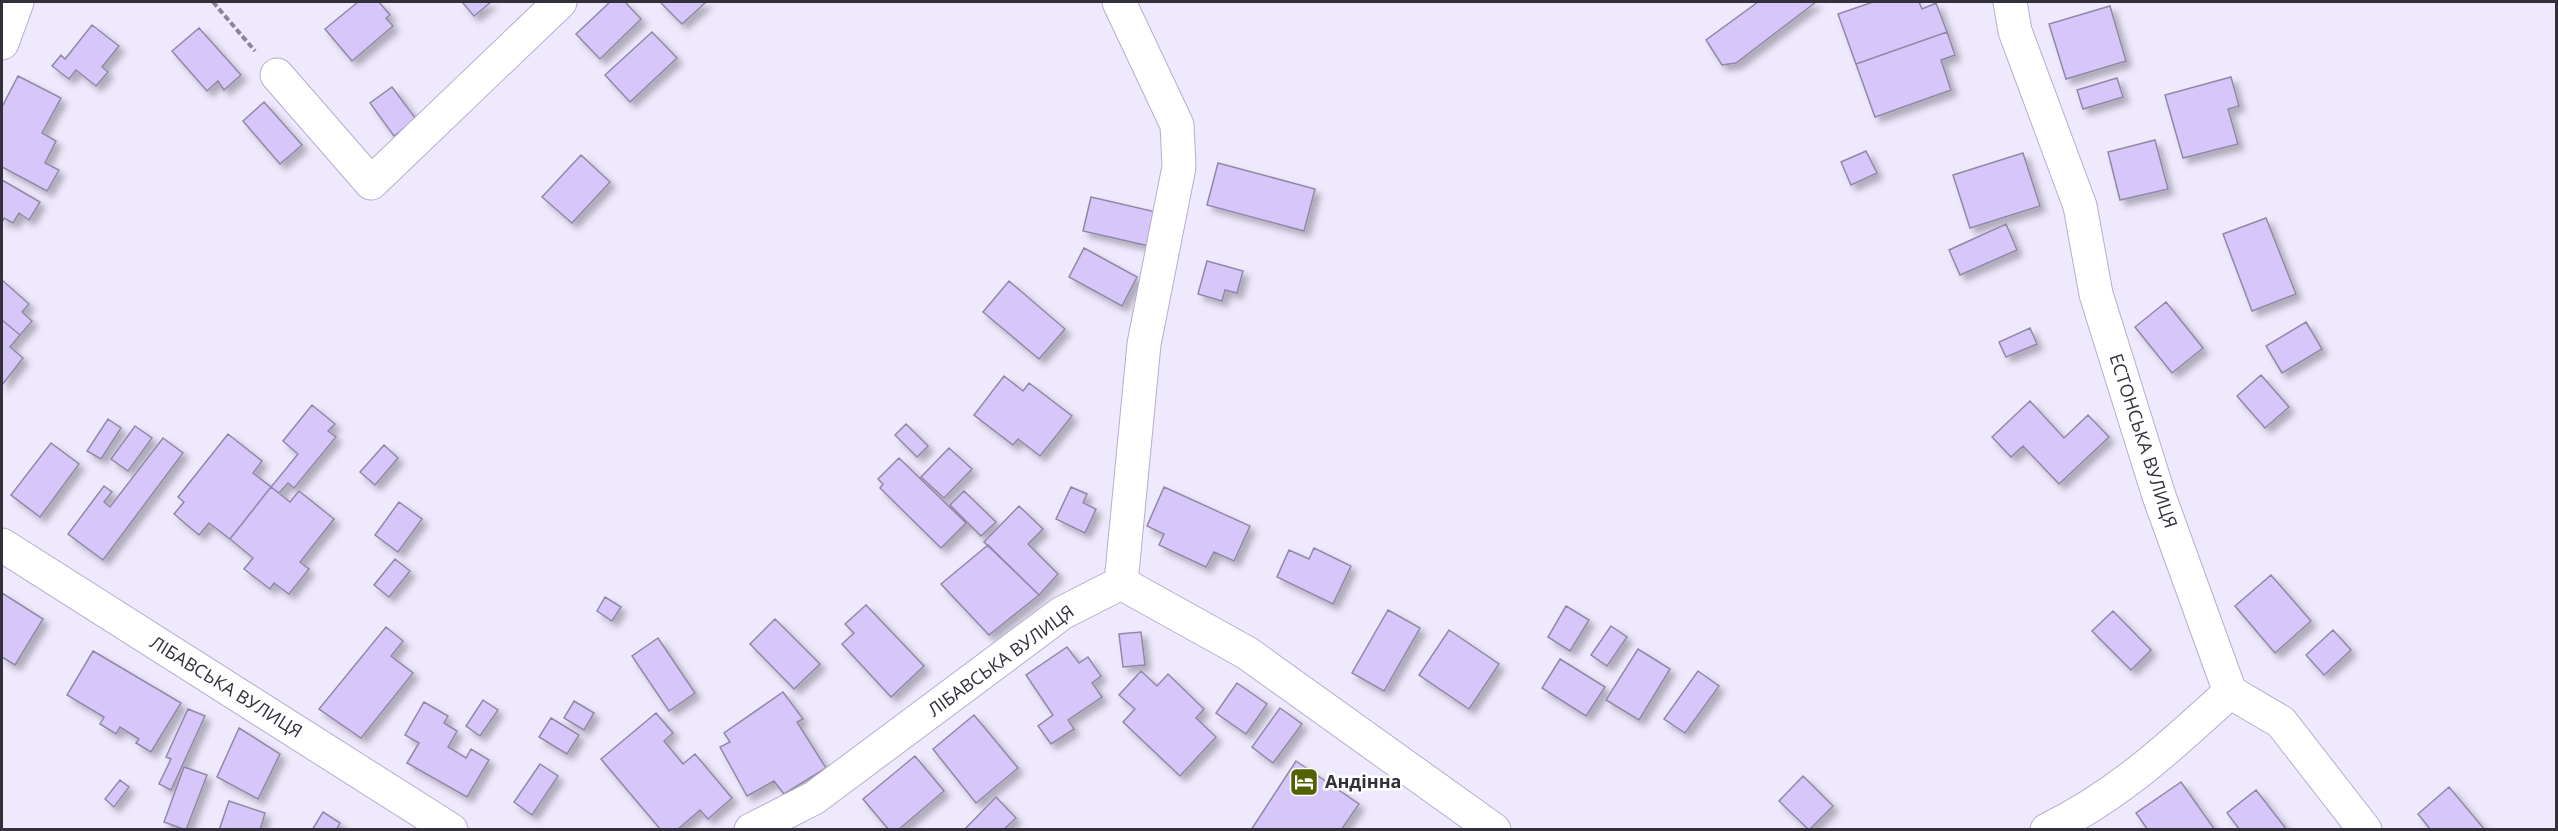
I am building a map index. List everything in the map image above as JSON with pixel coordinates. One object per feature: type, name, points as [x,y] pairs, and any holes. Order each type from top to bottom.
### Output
[{"type":"street","points":[[2,44],[17,2]]},
{"type":"street","points":[[277,75],[371,183],[560,2]]},
{"type":"street","points":[[1119,2],[1177,125],[1179,167],[1144,344],[1121,582],[1246,653],[1494,830]]},
{"type":"street","name":"ЕСТОНСЬКА ВУЛИЦЯ","points":[[2010,2],[2015,31],[2080,206],[2096,294],[2159,496],[2230,692]]},
{"type":"street","name":"ЛІБАВСЬКА ВУЛИЦЯ","points":[[2,545],[451,830]]},
{"type":"street","name":"ЛІБАВСЬКА ВУЛИЦЯ","points":[[751,830],[814,798],[1062,613],[1121,582]]},
{"type":"street","points":[[2047,830],[2080,814],[2146,769],[2230,692],[2281,722],[2365,830]]},
{"type":"path","points":[[213,2],[277,75]]},
{"type":"building","points":[[358,2],[379,2],[390,15],[386,18],[393,26],[352,61],[325,29]]},
{"type":"building","points":[[462,2],[491,2],[474,16]]},
{"type":"building","points":[[610,2],[625,2],[641,19],[600,59],[576,34]]},
{"type":"building","points":[[660,2],[706,2],[682,24]]},
{"type":"building","points":[[1758,2],[1816,2],[1736,63],[1722,65],[1706,40]]},
{"type":"building","points":[[1873,2],[1919,2],[1922,9],[1936,3],[1947,32],[1856,64],[1838,14]]},
{"type":"building","points":[[2110,6],[2126,61],[2066,79],[2049,24]]},
{"type":"building","points":[[92,25],[119,46],[102,67],[108,72],[96,86],[76,70],[69,79],[52,66],[61,55],[65,59]]},
{"type":"building","points":[[199,28],[241,75],[224,90],[218,81],[207,91],[172,51]]},
{"type":"building","points":[[652,32],[677,58],[630,102],[605,75]]},
{"type":"building","points":[[1947,32],[1955,55],[1941,60],[1951,90],[1875,117],[1856,64]]},
{"type":"building","points":[[18,76],[61,98],[42,133],[56,141],[45,163],[59,170],[47,191],[2,167],[2,107]]},
{"type":"building","points":[[2231,77],[2239,106],[2228,109],[2238,144],[2183,158],[2165,95]]},
{"type":"building","points":[[2117,78],[2123,97],[2083,109],[2077,90]]},
{"type":"building","points":[[392,87],[416,119],[394,136],[370,103]]},
{"type":"building","points":[[264,102],[302,145],[280,164],[243,121]]},
{"type":"building","points":[[2155,140],[2168,189],[2120,200],[2108,152]]},
{"type":"building","points":[[1866,151],[1877,173],[1851,185],[1841,162]]},
{"type":"building","points":[[2023,153],[2040,206],[1970,228],[1953,175]]},
{"type":"building","points":[[581,155],[610,182],[572,223],[542,197]]},
{"type":"building","points":[[1218,163],[1315,189],[1304,231],[1207,205]]},
{"type":"building","points":[[2,180],[40,202],[29,220],[19,213],[13,223],[4,218],[2,223]]},
{"type":"building","points":[[1091,197],[1156,212],[1149,246],[1083,231]]},
{"type":"building","points":[[2266,218],[2296,294],[2252,311],[2223,234]]},
{"type":"building","points":[[2006,224],[2017,250],[1960,275],[1949,250]]},
{"type":"building","points":[[1084,248],[1137,277],[1122,306],[1069,277]]},
{"type":"building","points":[[1207,261],[1243,271],[1237,293],[1225,290],[1222,301],[1198,294]]},
{"type":"building","points":[[2,280],[29,304],[22,312],[32,321],[20,335],[2,320]]},
{"type":"building","points":[[1009,281],[1065,329],[1039,359],[983,312]]},
{"type":"building","points":[[2166,302],[2203,348],[2172,373],[2135,327]]},
{"type":"building","points":[[2,320],[20,335],[10,347],[23,358],[2,385]]},
{"type":"building","points":[[2306,322],[2322,349],[2282,373],[2266,346]]},
{"type":"building","points":[[2030,328],[2037,344],[2006,357],[1999,342]]},
{"type":"building","points":[[2261,375],[2289,407],[2265,428],[2237,396]]},
{"type":"building","points":[[1004,376],[1023,391],[1029,383],[1072,416],[1040,456],[1018,439],[1013,445],[974,415]]},
{"type":"building","points":[[2030,401],[2064,438],[2088,415],[2109,437],[2059,484],[2023,446],[2011,457],[1992,437]]},
{"type":"building","points":[[312,405],[335,424],[328,431],[336,437],[294,488],[288,483],[279,493],[271,487],[298,454],[283,441]]},
{"type":"building","points":[[108,419],[121,428],[101,459],[87,451]]},
{"type":"building","points":[[906,424],[928,446],[917,457],[895,435]]},
{"type":"building","points":[[135,426],[152,438],[128,471],[111,459]]},
{"type":"building","points":[[228,434],[262,461],[253,473],[271,487],[230,539],[209,523],[199,535],[174,514],[184,502],[178,497]]},
{"type":"building","points":[[163,438],[183,453],[103,560],[68,534],[104,486],[112,492],[104,502],[110,507]]},
{"type":"building","points":[[51,443],[79,464],[40,517],[11,495]]},
{"type":"building","points":[[384,445],[398,458],[375,485],[360,472]]},
{"type":"building","points":[[949,448],[972,469],[944,498],[921,477]]},
{"type":"building","points":[[899,458],[966,523],[941,548],[880,488],[883,484],[878,479]]},
{"type":"building","points":[[271,487],[290,502],[299,491],[334,519],[300,562],[309,569],[289,594],[274,583],[270,589],[244,569],[253,558],[230,539]]},
{"type":"building","points":[[1071,487],[1087,494],[1083,503],[1096,509],[1085,533],[1056,519]]},
{"type":"building","points":[[1164,487],[1250,526],[1234,561],[1214,552],[1206,567],[1159,545],[1164,534],[1147,526]]},
{"type":"building","points":[[964,491],[996,522],[981,536],[950,505]]},
{"type":"building","points":[[399,502],[422,519],[398,552],[375,535]]},
{"type":"building","points":[[1019,506],[1043,529],[1028,544],[1058,574],[1039,595],[984,542]]},
{"type":"building","points":[[988,545],[1039,595],[989,635],[941,584]]},
{"type":"building","points":[[1314,548],[1351,566],[1333,604],[1277,577],[1289,550],[1309,559]]},
{"type":"building","points":[[395,559],[410,571],[389,597],[374,585]]},
{"type":"building","points":[[2271,575],[2311,621],[2275,653],[2235,606]]},
{"type":"building","points":[[2,593],[43,619],[15,665],[2,657]]},
{"type":"building","points":[[605,597],[621,607],[612,621],[597,611]]},
{"type":"building","points":[[866,605],[924,666],[891,697],[842,644],[854,633],[845,624]]},
{"type":"building","points":[[1566,606],[1589,620],[1570,651],[1548,637]]},
{"type":"building","points":[[1388,610],[1420,628],[1384,691],[1352,673]]},
{"type":"building","points":[[2113,611],[2151,650],[2131,670],[2092,631]]},
{"type":"building","points":[[775,619],[820,664],[794,689],[750,644]]},
{"type":"building","points":[[1611,626],[1627,637],[1607,666],[1591,655]]},
{"type":"building","points":[[386,627],[403,641],[391,656],[413,673],[361,738],[319,709]]},
{"type":"building","points":[[1449,630],[1499,664],[1469,709],[1419,675]]},
{"type":"building","points":[[2333,630],[2351,650],[2324,675],[2306,655]]},
{"type":"building","points":[[1141,632],[1145,665],[1123,667],[1119,634]]},
{"type":"building","points":[[658,638],[695,693],[669,711],[632,656]]},
{"type":"building","points":[[1067,647],[1079,663],[1088,657],[1101,676],[1092,683],[1102,697],[1068,720],[1074,729],[1051,744],[1038,726],[1053,715],[1026,675]]},
{"type":"building","points":[[1638,649],[1670,669],[1639,720],[1606,700]]},
{"type":"building","points":[[93,651],[181,703],[151,752],[136,743],[139,739],[120,727],[116,734],[100,724],[104,717],[67,695]]},
{"type":"building","points":[[1560,659],[1605,687],[1586,716],[1542,688]]},
{"type":"building","points":[[1141,671],[1157,686],[1168,674],[1204,709],[1196,718],[1216,737],[1180,776],[1123,722],[1135,709],[1119,695]]},
{"type":"building","points":[[1698,671],[1719,686],[1685,733],[1664,719]]},
{"type":"building","points":[[1237,683],[1267,704],[1246,734],[1216,713]]},
{"type":"building","points":[[783,692],[803,719],[797,722],[826,768],[784,794],[774,781],[747,796],[720,747],[730,742],[724,733]]},
{"type":"building","points":[[483,700],[498,710],[480,736],[466,726]]},
{"type":"building","points":[[574,701],[594,713],[584,730],[564,718]]},
{"type":"building","points":[[424,702],[448,716],[444,723],[457,731],[448,747],[466,758],[471,749],[489,760],[467,797],[407,763],[419,743],[405,735]]},
{"type":"building","points":[[1280,708],[1302,724],[1273,763],[1252,747]]},
{"type":"building","points":[[188,709],[205,716],[171,790],[159,784],[171,759],[166,757]]},
{"type":"building","points":[[656,713],[673,733],[664,741],[683,764],[695,754],[732,798],[708,819],[700,810],[677,830],[661,830],[601,759]]},
{"type":"building","points":[[974,715],[1018,768],[976,803],[933,749]]},
{"type":"building","points":[[551,718],[579,735],[567,754],[539,737]]},
{"type":"building","points":[[239,728],[280,754],[258,799],[217,777]]},
{"type":"building","points":[[915,756],[944,791],[898,830],[889,830],[863,799]]},
{"type":"building","name":"Андінна","points":[[1296,761],[1359,804],[1341,830],[1251,830]]},
{"type":"building","points":[[540,764],[558,776],[532,815],[514,802]]},
{"type":"building","points":[[184,767],[207,775],[186,830],[164,822]]},
{"type":"building","points":[[1803,776],[1833,806],[1809,830],[1779,801]]},
{"type":"building","points":[[120,780],[129,787],[114,807],[105,799]]},
{"type":"building","points":[[2181,782],[2215,830],[2148,830],[2136,813]]},
{"type":"building","points":[[2449,787],[2485,830],[2431,830],[2418,814]]},
{"type":"building","points":[[2256,790],[2287,830],[2240,830],[2227,813]]},
{"type":"building","points":[[996,797],[1016,818],[1003,830],[964,830]]},
{"type":"building","points":[[229,801],[265,813],[260,830],[219,830]]},
{"type":"building","points":[[323,812],[340,823],[336,830],[312,830]]},
{"type":"place","name":"Андінна","points":[[1304,782]]}]
